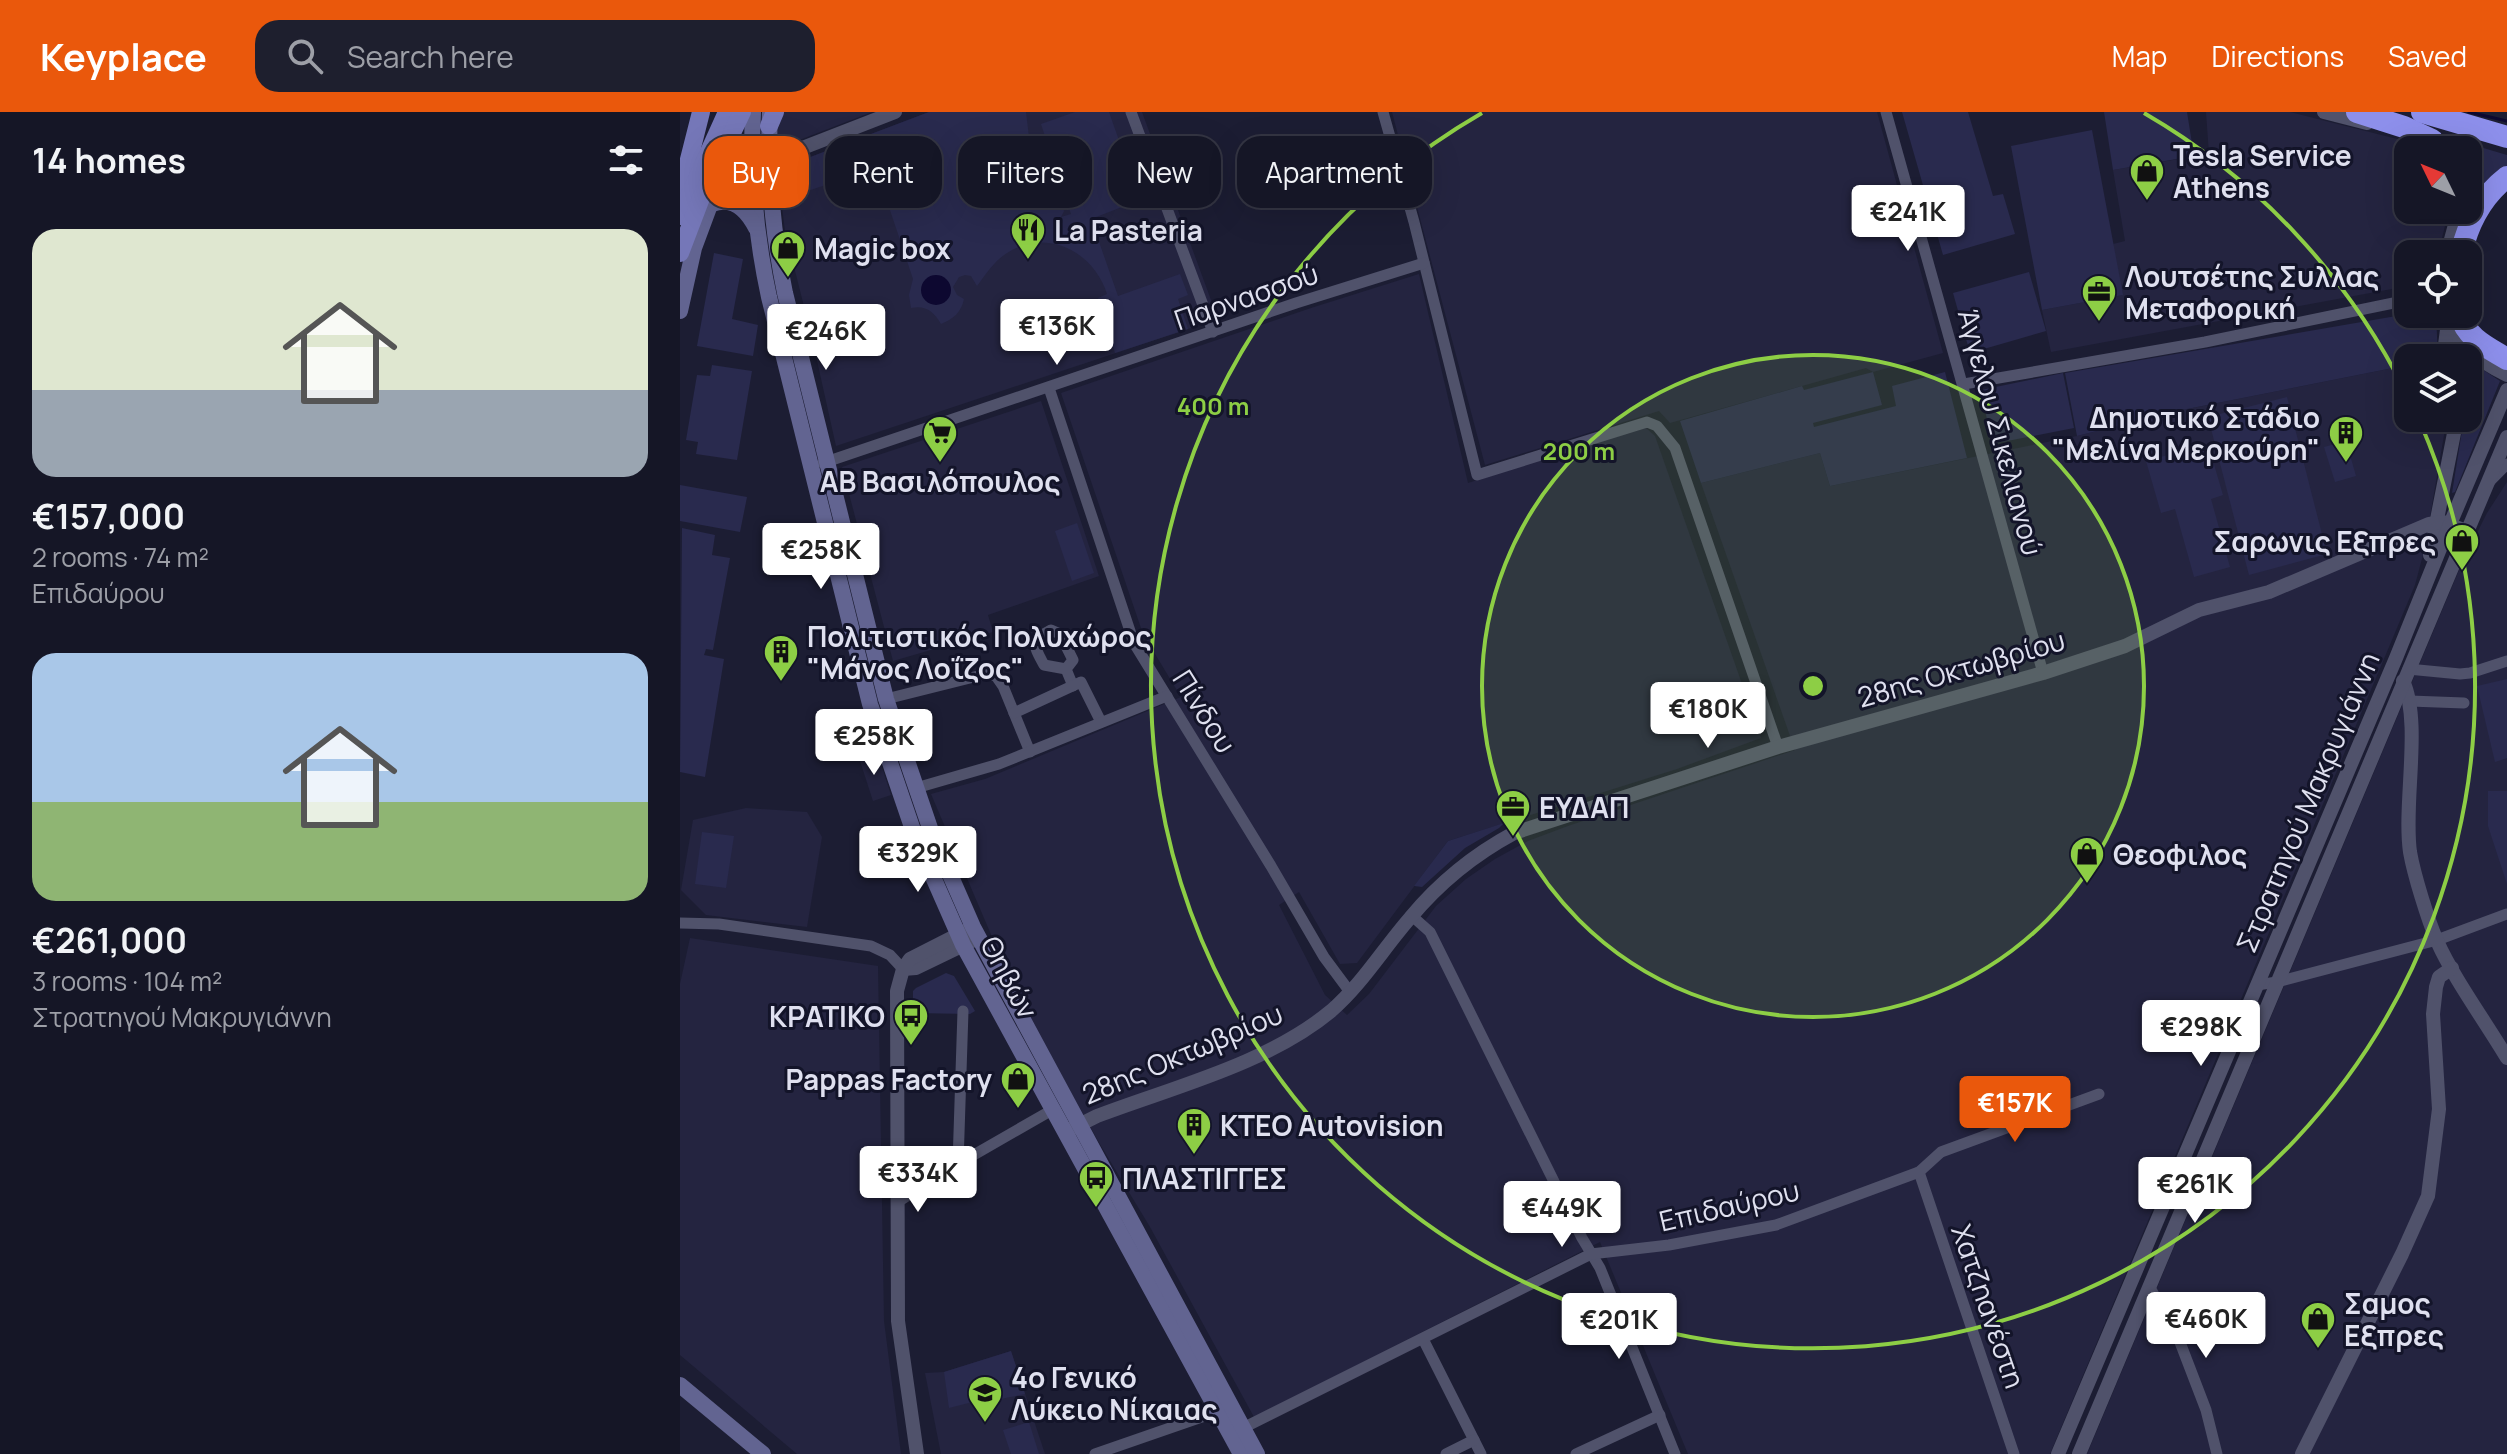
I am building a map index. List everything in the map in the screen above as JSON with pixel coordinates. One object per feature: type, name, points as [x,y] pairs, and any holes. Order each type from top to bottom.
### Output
[{"type":"highway","points":[[2357,112],[2422,136]]},
{"type":"highway","points":[[2422,112],[2507,137]]},
{"type":"highway","points":[[2465,240],[2474,213],[2507,177]]},
{"type":"highway","points":[[2464,328],[2471,336],[2497,346],[2507,359]]},
{"type":"main road","points":[[682,184],[701,112]]},
{"type":"main road","points":[[680,216],[727,112]]},
{"type":"main road","points":[[680,204],[742,112]]},
{"type":"main road","points":[[680,253],[701,198],[742,112]]},
{"type":"main road","name":"Θηβών","points":[[753,112],[753,136]]},
{"type":"main road","points":[[680,229],[706,208]]},
{"type":"main road","points":[[680,311],[694,248],[709,208]]},
{"type":"main road","points":[[740,208],[757,230]]},
{"type":"main road","name":"Θηβών","points":[[756,208],[769,297],[886,699],[968,936],[1079,1124],[1257,1454]]},
{"type":"main road","name":"Θηβών","points":[[773,208],[778,262],[870,704],[915,836],[968,936],[1064,1133],[1241,1454]]},
{"type":"main road","points":[[680,1385],[758,1452]]},
{"type":"street","points":[[809,145],[895,112]]},
{"type":"street","points":[[1131,112],[1213,332]]},
{"type":"street","points":[[1383,112],[1477,475],[1647,422],[1657,426],[1673,443],[1778,747]]},
{"type":"street","name":"Άγγελου Σικελιανού","points":[[1886,112],[2043,673]]},
{"type":"street","points":[[2324,112],[2410,136]]},
{"type":"street","name":"Παρνασσού","points":[[819,465],[1424,263]]},
{"type":"street","points":[[1964,384],[2205,342],[2394,303]]},
{"type":"street","points":[[2453,328],[2454,335],[2467,349],[2507,375]]},
{"type":"street","name":"Πίνδου","points":[[1049,388],[1134,643],[1324,957],[1350,992]]},
{"type":"street","points":[[2443,523],[2507,390]]},
{"type":"street","points":[[2443,523],[2455,432]]},
{"type":"street","name":"Στρατηγού Μακρυγιάννη","points":[[2058,1454],[2257,985],[2507,437]]},
{"type":"street","points":[[2486,485],[2507,464]]},
{"type":"street","points":[[2443,523],[2466,531]]},
{"type":"street","name":"28ης Οκτωβρίου","points":[[1064,1133],[1079,1124],[1261,1055],[1310,1027],[1350,992],[1412,916],[1461,867],[1514,833],[1778,747],[2043,673],[2125,646],[2199,610],[2269,592],[2443,523]]},
{"type":"street","name":"Στρατηγού Μακρυγιάννη","points":[[2079,1454],[2277,982],[2400,675],[2443,523]]},
{"type":"street","points":[[2507,661],[2470,673],[2400,675],[2410,701],[2408,828],[2411,853],[2437,940],[2507,1058]]},
{"type":"street","points":[[1066,669],[1073,686]]},
{"type":"street","points":[[886,699],[986,674],[996,676],[1030,752]]},
{"type":"street","points":[[1014,713],[1081,682],[1101,722]]},
{"type":"street","points":[[916,788],[999,764],[1167,696]]},
{"type":"street","points":[[2410,701],[2464,703]]},
{"type":"street","points":[[2257,985],[2437,940],[2507,914]]},
{"type":"street","points":[[1412,916],[1430,932],[1600,1268],[1675,1454]]},
{"type":"street","points":[[680,923],[719,924],[871,946],[890,955],[903,969]]},
{"type":"street","points":[[903,969],[916,968],[968,936]]},
{"type":"street","points":[[2302,1454],[2428,1196],[2439,1109],[2433,1014],[2439,977],[2452,968]]},
{"type":"street","points":[[903,969],[897,991],[896,1046],[898,1321],[917,1454]]},
{"type":"street","points":[[958,1164],[963,1011]]},
{"type":"street","name":"Επιδαύρου","points":[[1243,1428],[1591,1254],[1669,1245],[1772,1226],[1919,1172],[1941,1152],[2099,1094]]},
{"type":"street","points":[[899,1201],[1052,1110]]},
{"type":"street","name":"Χατζηανέστη","points":[[1919,1172],[2014,1454]]},
{"type":"street","points":[[2149,1286],[2178,1337],[2206,1410],[2217,1454]]},
{"type":"street","points":[[1423,1339],[1481,1454]]},
{"type":"street","points":[[1095,1454],[1219,1411]]},
{"type":"street","points":[[1576,1454],[1660,1415]]},
{"type":"street","points":[[1446,1454],[1474,1440]]},
{"type":"shaded area","points":[[780,112],[872,112],[809,136],[777,136]]},
{"type":"shaded area","points":[[929,112],[1142,112],[1151,136],[1108,136],[1108,208],[1177,208],[1218,319],[836,446],[782,208],[809,208],[809,158],[825,151],[825,208],[942,208],[942,136],[866,136]]},
{"type":"shaded area","points":[[929,112],[1026,112],[1029,136],[958,136],[958,208],[1063,208],[1061,217],[1071,214],[1069,208],[1092,208],[1092,136],[1045,136],[1041,124],[1075,112],[1109,112],[1117,136],[1108,136],[1108,208],[1119,208],[1091,219],[1118,296],[1180,274],[1188,295],[1178,299],[1188,329],[1115,353],[1098,298],[1107,294],[1101,279],[1080,256],[1053,243],[1022,246],[1007,253],[990,268],[977,286],[971,276],[959,277],[953,287],[957,295],[964,299],[963,304],[956,315],[941,324],[929,310],[911,308],[909,295],[913,279],[889,208],[942,208],[942,136],[866,136]]},
{"type":"shaded area","points":[[1392,112],[1877,112],[1943,353],[1873,372],[1866,368],[1670,423],[1659,411],[1485,465],[1417,208],[1432,208],[1432,136],[1398,136]]},
{"type":"shaded area","points":[[1902,112],[1968,112],[1993,196],[2003,194],[2015,234],[1943,255]]},
{"type":"shaded area","points":[[2104,112],[2187,112],[2194,156],[2113,170]]},
{"type":"shaded area","points":[[2206,112],[2290,112],[2394,138],[2394,224],[2446,224],[2442,240],[2394,240],[2394,289],[2051,352],[2042,310],[2122,295],[2113,244],[2125,241],[2113,170],[2209,154]]},
{"type":"shaded area","points":[[2092,130],[2123,295],[2042,310],[2011,146]]},
{"type":"shaded area","points":[[2482,148],[2507,155],[2507,171],[2482,193]]},
{"type":"shaded area","points":[[825,151],[825,185],[809,191],[809,158]]},
{"type":"shaded area","points":[[714,253],[743,259],[732,319],[758,325],[753,356],[697,346]]},
{"type":"shaded area","points":[[2029,272],[2046,331],[1970,353],[1953,293]]},
{"type":"shaded area","points":[[1419,274],[1468,483],[1645,427],[1655,436],[1761,738],[1677,769],[1448,841],[1357,963],[1340,964],[1299,892],[1279,905],[1325,995],[1347,1015],[1369,994],[1436,906],[1466,879],[1495,859],[1528,841],[1568,826],[1795,750],[1701,483],[1820,453],[1830,486],[2394,368],[2394,432],[2445,432],[2415,585],[2050,1454],[1688,1454],[1600,1242],[1254,1417],[1016,993],[931,794],[985,779],[1181,697],[1143,634],[1061,393]]},
{"type":"shaded area","points":[[936,275],[947,279],[951,290],[947,301],[936,305],[925,301],[921,290],[925,279]]},
{"type":"shaded area","points":[[2394,316],[2394,328],[2437,328],[2437,344],[2394,344],[2394,368],[2177,411],[2077,436],[2065,373]]},
{"type":"shaded area","points":[[712,365],[752,371],[737,460],[696,454],[698,442],[686,440],[697,375],[710,376]]},
{"type":"shaded area","points":[[2482,369],[2500,381],[2482,425]]},
{"type":"shaded area","points":[[1873,372],[1882,405],[1813,423],[1814,427],[1896,406],[1892,386],[1945,372],[1967,458],[1830,486],[1820,453],[1701,483],[1680,421],[1802,386],[1804,390]]},
{"type":"shaded area","points":[[2063,373],[2074,428],[1992,444],[1981,390]]},
{"type":"shaded area","points":[[2287,397],[2327,554],[2249,575],[2208,417]]},
{"type":"shaded area","points":[[1041,401],[1099,576],[988,615],[993,632],[893,661],[842,467]]},
{"type":"shaded area","points":[[2462,432],[2479,432],[2455,492],[2452,493]]},
{"type":"shaded area","points":[[2346,441],[2356,476],[2335,482],[2324,447]]},
{"type":"shaded area","points":[[2208,444],[2223,495],[2211,499],[2230,567],[2194,577],[2175,509],[2161,513],[2146,461]]},
{"type":"shaded area","points":[[2507,482],[2507,1454],[2087,1454],[2462,563],[2487,513]]},
{"type":"shaded area","points":[[680,485],[747,497],[740,532],[680,521]]},
{"type":"shaded area","points":[[1077,523],[1094,573],[1072,581],[1055,531]]},
{"type":"shaded area","points":[[682,528],[715,535],[712,555],[730,558],[713,650],[706,649],[704,655],[724,659],[705,777],[680,772]]},
{"type":"shaded area","points":[[2507,679],[2507,758],[2495,762],[2477,686]]},
{"type":"shaded area","points":[[868,724],[891,795],[873,801],[850,730]]},
{"type":"shaded area","points":[[2488,791],[2507,791],[2507,884],[2488,826]]},
{"type":"shaded area","points":[[746,808],[807,812],[822,837],[807,927],[706,915],[681,890],[693,820]]},
{"type":"shaded area","points":[[1504,823],[1465,848],[1422,887],[1414,886],[1448,841]]},
{"type":"shaded area","points":[[702,832],[734,836],[726,888],[695,884]]},
{"type":"shaded area","points":[[690,938],[878,966],[884,1321],[901,1454],[797,1454],[680,1355],[680,984]]},
{"type":"shaded area","points":[[946,973],[954,976],[975,1011],[970,1014],[913,1013],[913,991]]},
{"type":"shaded area","name":"4ο Γενικό Λύκειο Νίκαιας","points":[[1011,1351],[1045,1454],[941,1454],[925,1373],[944,1372]]},
{"type":"shaded area","points":[[1011,1351],[1025,1394],[985,1402],[984,1399],[949,1408],[944,1372]]},
{"type":"shaded area","points":[[1029,1422],[1039,1454],[1011,1454],[1003,1430]]},
{"type":"waterway","points":[[2469,112],[2507,121]]},
{"type":"place","name":"Tesla Service Athens","points":[[2147,202]]},
{"type":"place","name":"La Pasteria","points":[[1028,261]]},
{"type":"place","name":"Magic box","points":[[788,279]]},
{"type":"place","name":"Λουτσέτης Συλλας Μεταφορική","points":[[2099,323]]},
{"type":"place","name":"ΑΒ Βασιλόπουλος","points":[[940,464]]},
{"type":"place","name":"Δημοτικό Στάδιο \"Μελίνα Μερκούρη\"","points":[[2346,464]]},
{"type":"place","name":"Σαρωνις Εξπρες","points":[[2462,572]]},
{"type":"place","name":"Πολιτιστικός Πολυχώρος \"Μάνος Λοΐζος\"","points":[[781,683]]},
{"type":"place","name":"ΕΥΔΑΠ","points":[[1513,838]]},
{"type":"place","name":"Θεοφιλος","points":[[2087,885]]},
{"type":"place","name":"ΚΡΑΤΙΚΟ","points":[[911,1047]]},
{"type":"place","name":"Pappas Factory","points":[[1018,1110]]},
{"type":"place","name":"ΚΤΕΟ Autovision","points":[[1194,1156]]},
{"type":"place","name":"ΠΛΑΣΤΙΓΓΕΣ","points":[[1096,1209]]},
{"type":"place","name":"Σαμος Εξπρες","points":[[2318,1350]]},
{"type":"place","name":"4ο Γενικό Λύκειο Νίκαιας","points":[[985,1424]]}]
